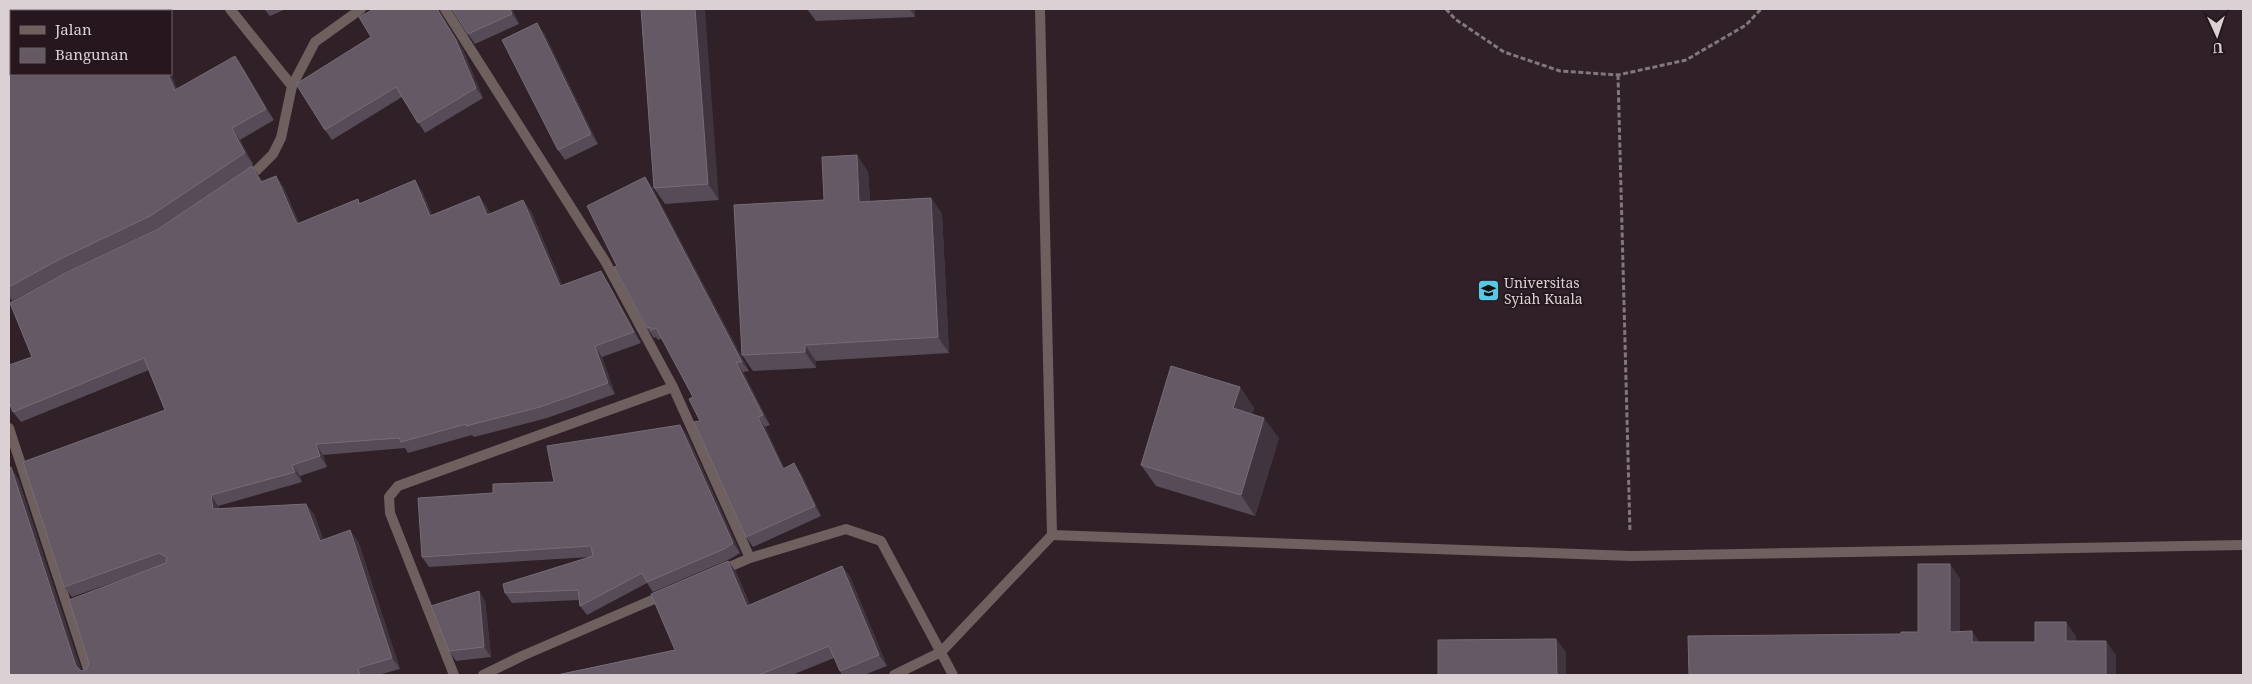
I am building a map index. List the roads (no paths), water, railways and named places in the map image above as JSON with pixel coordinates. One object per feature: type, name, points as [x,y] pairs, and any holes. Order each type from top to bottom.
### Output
[{"type":"street","points":[[230,9],[292,86]]},
{"type":"street","points":[[232,187],[256,172],[273,154],[281,138],[292,86],[315,42],[361,9]]},
{"type":"street","points":[[445,9],[605,261],[673,387],[750,558]]},
{"type":"street","points":[[894,675],[941,652],[1052,535],[1040,9]]},
{"type":"street","points":[[454,675],[390,513],[389,497],[398,486],[673,387]]},
{"type":"street","points":[[9,428],[73,605],[90,675]]},
{"type":"street","points":[[714,574],[750,558],[846,529],[881,541],[953,675]]},
{"type":"street","points":[[1052,535],[1631,556],[2243,545]]},
{"type":"street","points":[[482,675],[677,589]]},
{"type":"place","name":"Universitas Syiah Kuala","points":[[1488,291]]}]
